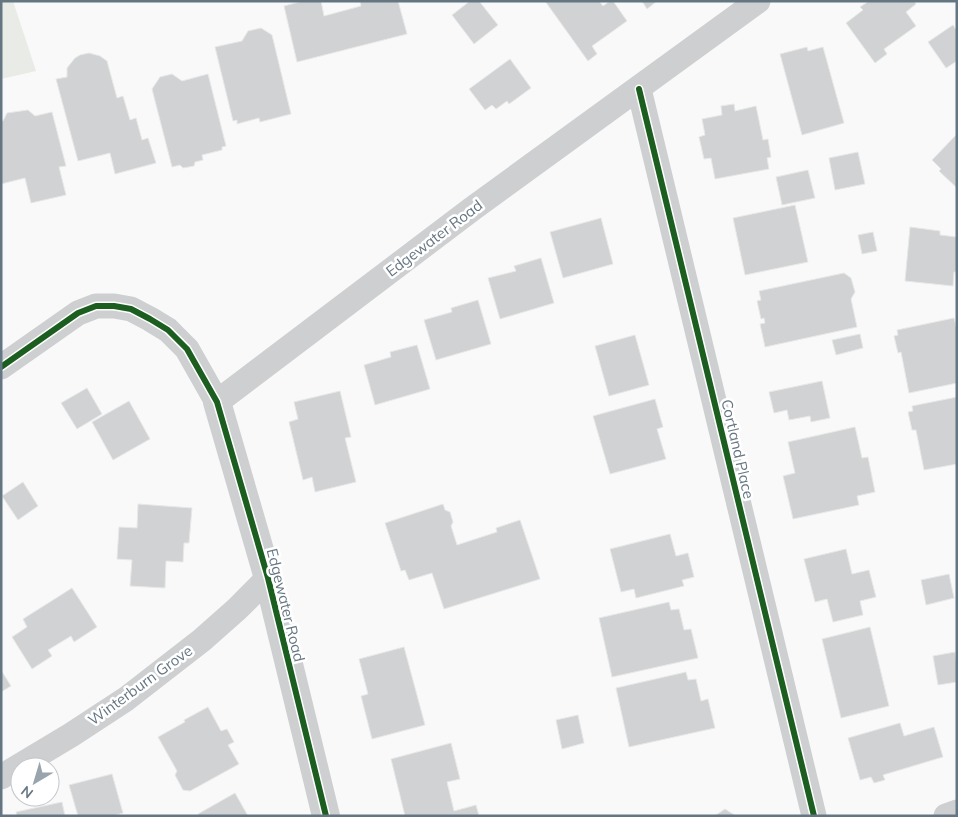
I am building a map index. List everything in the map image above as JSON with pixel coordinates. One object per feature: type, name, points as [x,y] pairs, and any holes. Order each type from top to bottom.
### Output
[{"type":"street","name":"Edgewater Road","points":[[326,816],[268,578],[216,402],[472,209],[758,1]]},
{"type":"street","name":"Cortland Place","points":[[639,89],[814,816]]},
{"type":"street","points":[[1,367],[78,313],[96,306],[114,306],[131,309],[168,330],[187,349],[216,402]]},
{"type":"street","name":"Winterburn Grove","points":[[1,777],[126,699],[202,640],[268,578]]},
{"type":"street","points":[[946,816],[957,812]]},
{"type":"shaded area","points":[[1,1],[13,1],[36,71],[1,79]]},
{"type":"building","points":[[303,1],[321,1],[324,16],[361,6],[360,1],[398,1],[407,34],[297,62],[284,6]]},
{"type":"building","points":[[470,1],[479,1],[498,25],[474,44],[452,15]]},
{"type":"building","points":[[545,1],[599,1],[603,6],[613,1],[627,21],[592,46],[597,54],[588,61]]},
{"type":"building","points":[[642,1],[657,1],[647,9]]},
{"type":"building","points":[[869,1],[914,1],[916,4],[906,12],[916,26],[884,49],[887,54],[875,63],[846,23],[863,10],[860,7]]},
{"type":"building","points":[[953,25],[957,31],[957,61],[946,68],[928,42]]},
{"type":"building","points":[[261,28],[272,35],[291,114],[260,122],[259,118],[237,124],[237,120],[233,121],[215,47],[242,41],[248,31]]},
{"type":"building","points":[[807,47],[808,51],[823,47],[844,123],[802,135],[780,54]]},
{"type":"building","points":[[89,53],[100,56],[107,61],[117,98],[123,96],[130,120],[136,118],[142,140],[148,138],[156,163],[115,174],[110,153],[78,161],[56,79],[67,77],[67,68],[75,58]]},
{"type":"building","points":[[510,59],[531,88],[509,104],[507,101],[496,109],[492,105],[485,110],[469,89]]},
{"type":"building","points":[[172,74],[182,81],[208,74],[226,146],[222,147],[222,150],[202,155],[203,160],[195,162],[194,166],[183,168],[180,165],[172,167],[152,89],[160,77]]},
{"type":"building","points":[[734,104],[735,111],[756,106],[763,140],[768,139],[771,157],[767,158],[769,169],[715,179],[711,158],[704,159],[699,137],[705,135],[702,119],[722,115],[721,106]]},
{"type":"building","points":[[28,110],[35,116],[52,112],[66,166],[59,167],[66,195],[31,203],[25,178],[1,184],[1,121],[3,121],[7,113]]},
{"type":"building","points":[[957,134],[957,188],[939,171],[941,169],[932,160]]},
{"type":"building","points":[[858,152],[865,184],[835,190],[829,158]]},
{"type":"building","points":[[808,170],[815,198],[782,205],[776,177]]},
{"type":"building","points":[[795,205],[808,262],[745,275],[733,218]]},
{"type":"building","points":[[601,218],[613,264],[563,278],[550,232]]},
{"type":"building","points":[[910,227],[940,231],[940,235],[957,237],[957,272],[954,272],[953,286],[905,281]]},
{"type":"building","points":[[873,232],[877,251],[862,254],[858,235]]},
{"type":"building","points":[[541,258],[554,303],[500,319],[488,278],[516,271],[514,266]]},
{"type":"building","points":[[844,273],[851,278],[855,292],[851,299],[857,327],[765,347],[760,324],[765,323],[764,318],[761,319],[757,301],[761,300],[759,291]]},
{"type":"building","points":[[478,300],[491,344],[436,360],[424,320],[452,312],[451,308]]},
{"type":"building","points":[[954,318],[957,330],[957,383],[909,393],[901,352],[898,353],[894,336],[898,335],[897,330]]},
{"type":"building","points":[[860,334],[863,348],[836,355],[832,340]]},
{"type":"building","points":[[635,335],[649,385],[609,396],[595,346]]},
{"type":"building","points":[[417,345],[430,389],[375,405],[364,365],[391,357],[390,352]]},
{"type":"building","points":[[822,381],[830,418],[811,422],[810,416],[789,420],[787,410],[774,413],[769,392]]},
{"type":"building","points":[[87,388],[102,414],[77,429],[61,403]]},
{"type":"building","points":[[340,391],[351,437],[345,438],[356,482],[315,492],[312,477],[303,480],[289,422],[298,419],[294,402]]},
{"type":"building","points":[[957,397],[957,464],[924,470],[916,430],[912,430],[908,412],[913,411],[912,406]]},
{"type":"building","points":[[655,399],[663,427],[657,429],[666,459],[610,474],[593,416]]},
{"type":"building","points":[[129,401],[150,439],[113,460],[92,422]]},
{"type":"building","points":[[855,427],[862,458],[868,457],[875,492],[857,496],[859,505],[793,519],[783,476],[795,473],[788,442]]},
{"type":"building","points":[[23,482],[38,506],[18,520],[2,496]]},
{"type":"building","points":[[138,504],[192,508],[189,543],[184,543],[183,562],[166,561],[165,588],[130,586],[132,560],[117,559],[119,527],[137,528]]},
{"type":"building","points":[[443,504],[445,510],[450,512],[453,522],[451,526],[457,545],[497,532],[496,528],[520,520],[540,579],[444,609],[432,573],[409,580],[405,570],[401,571],[385,523]]},
{"type":"building","points":[[670,534],[676,556],[688,553],[694,577],[682,580],[684,586],[636,598],[634,589],[621,592],[610,549]]},
{"type":"building","points":[[846,549],[852,574],[869,570],[876,597],[860,601],[863,615],[833,622],[827,599],[815,602],[804,559]]},
{"type":"building","points":[[949,574],[954,598],[926,605],[921,580]]},
{"type":"building","points":[[72,588],[97,627],[74,642],[71,636],[48,650],[52,656],[32,669],[12,637],[27,627],[23,619]]},
{"type":"building","points":[[669,602],[671,610],[679,609],[684,630],[691,629],[698,658],[612,677],[599,618]]},
{"type":"building","points":[[870,627],[889,706],[841,718],[822,639]]},
{"type":"building","points":[[404,647],[425,725],[372,739],[361,696],[368,694],[359,659]]},
{"type":"building","points":[[955,652],[957,682],[938,685],[933,656]]},
{"type":"building","points":[[1,670],[11,686],[1,692]]},
{"type":"building","points":[[686,672],[688,680],[696,679],[701,701],[708,699],[715,728],[629,747],[616,688]]},
{"type":"building","points":[[208,707],[221,731],[227,729],[234,742],[228,745],[239,764],[190,791],[183,790],[175,775],[177,771],[158,737]]},
{"type":"building","points":[[578,715],[584,743],[562,749],[556,720]]},
{"type":"building","points":[[900,723],[904,736],[934,727],[943,757],[883,775],[885,780],[874,783],[871,777],[860,780],[848,738]]},
{"type":"building","points":[[451,743],[460,779],[447,782],[454,811],[476,805],[479,816],[405,816],[391,759]]},
{"type":"building","points":[[112,774],[123,813],[113,816],[78,816],[69,785]]},
{"type":"building","points":[[235,793],[248,816],[199,816],[198,814]]},
{"type":"building","points":[[60,802],[62,802],[65,816],[17,816],[16,812],[39,807],[60,807]]},
{"type":"building","points":[[725,809],[736,816],[712,816],[716,815]]},
{"type":"cycle path","points":[[639,89],[814,816]]},
{"type":"cycle path","points":[[1,367],[78,313],[96,306],[114,306],[131,309],[168,330],[187,349],[217,402],[268,578],[326,816]]}]
